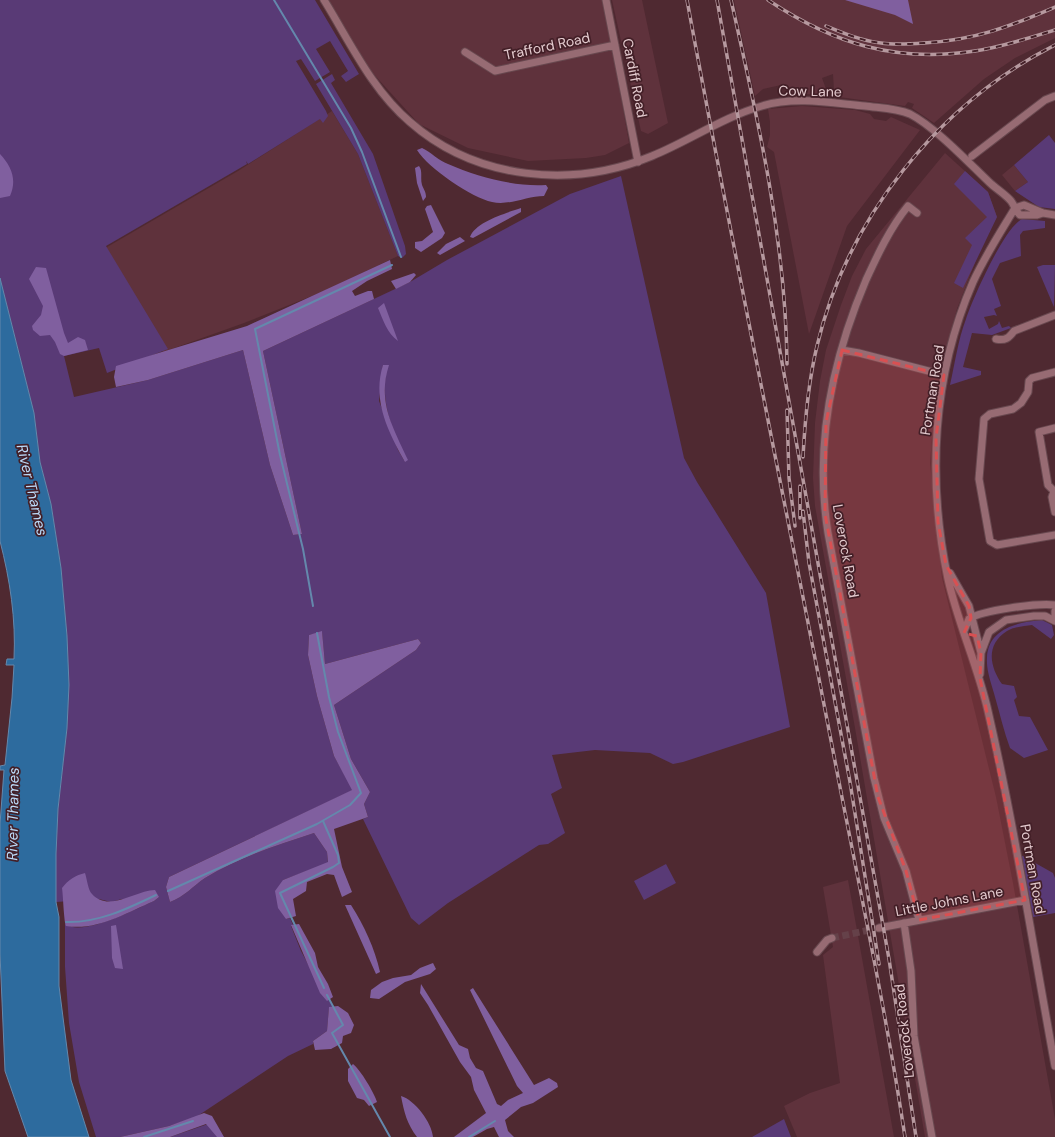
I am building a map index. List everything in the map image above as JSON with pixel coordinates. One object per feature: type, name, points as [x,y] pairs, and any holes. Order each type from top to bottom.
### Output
[{"type":"street","name":"Cow Lane","points":[[324,0],[380,90],[398,110],[419,130],[441,145],[478,163],[519,173],[558,175],[592,172],[638,162],[663,152],[748,111],[771,104],[815,102],[890,109],[907,113],[928,127],[1011,201],[1015,208]]},
{"type":"street","name":"Cardiff Road","points":[[606,0],[638,162]]},
{"type":"street","name":"Trafford Road","points":[[465,52],[495,71],[615,45]]},
{"type":"street","points":[[972,156],[1045,100],[1055,96]]},
{"type":"street","name":"Loverock Road","points":[[917,213],[908,206],[886,240],[862,290],[843,340],[842,350],[838,357],[826,422],[823,475],[825,514],[878,797],[886,824],[906,871],[919,920]]},
{"type":"street","points":[[1015,208],[1020,215],[1037,215],[1043,213],[1055,215]]},
{"type":"street","name":"Portman Road","points":[[1015,208],[988,253],[974,281],[959,318],[944,375],[938,422],[935,466],[938,522],[946,565],[951,590],[980,678],[999,760],[1055,1066]]},
{"type":"street","points":[[996,339],[1002,340],[1010,336],[1014,331],[1055,315]]},
{"type":"street","points":[[842,350],[944,375]]},
{"type":"street","points":[[1055,372],[1032,378],[1029,381],[1028,392],[1021,403],[1013,409],[990,414],[984,419],[979,479],[990,541],[993,544],[997,545],[1055,535]]},
{"type":"street","points":[[1055,428],[1039,432],[1048,485],[1055,491],[1052,497],[1055,512]]},
{"type":"street","name":"Portman Road","points":[[946,565],[969,606],[981,653],[980,678]]},
{"type":"street","points":[[1055,605],[1033,605],[986,613],[971,618],[967,622],[964,631],[976,636],[989,632],[1006,620],[1016,618],[1045,616],[1055,621],[1055,611]]},
{"type":"street","points":[[969,606],[986,613]]},
{"type":"street","points":[[981,653],[989,632]]},
{"type":"street","name":"Little Johns Lane","points":[[879,928],[1025,900]]},
{"type":"street","name":"Loverock Road","points":[[904,923],[911,971],[914,1036],[932,1137]]},
{"type":"street","points":[[817,952],[827,940],[832,938]]},
{"type":"highlighted area","points":[[842,350],[944,375],[936,438],[938,522],[946,565],[969,606],[971,618],[964,633],[977,636],[981,653],[980,678],[1025,900],[919,920],[906,871],[878,797],[825,514],[826,422]]},
{"type":"shaded area","points":[[0,0],[315,0],[359,74],[346,82],[341,76],[348,71],[330,41],[316,49],[330,72],[315,81],[301,59],[296,61],[326,111],[328,116],[323,123],[320,119],[248,164],[246,161],[247,164],[106,246],[168,349],[107,373],[99,348],[64,356],[74,397],[148,380],[243,350],[270,465],[293,535],[302,534],[263,351],[410,282],[447,260],[570,194],[621,176],[684,458],[697,482],[766,593],[790,727],[673,764],[650,753],[595,750],[552,755],[562,788],[551,794],[565,833],[548,844],[539,845],[448,903],[419,925],[411,918],[363,819],[368,817],[364,804],[370,792],[351,759],[334,705],[416,650],[421,643],[418,639],[325,664],[322,632],[309,635],[308,655],[317,696],[334,756],[353,790],[169,877],[166,887],[170,902],[184,894],[205,878],[231,864],[272,847],[314,833],[327,852],[328,863],[283,880],[286,919],[290,918],[293,925],[291,926],[301,951],[327,1000],[329,999],[333,1007],[329,1008],[327,1031],[313,1041],[313,1044],[288,1056],[196,1117],[169,1126],[120,1137],[96,1137],[79,1082],[69,1023],[65,967],[65,924],[73,927],[96,925],[154,901],[159,897],[122,899],[111,902],[99,899],[56,902],[58,809],[67,728],[69,685],[67,636],[61,568],[51,504],[40,462],[34,413],[0,278]],"holes":[[[383,365],[388,365],[385,378],[388,414],[405,462],[398,450],[379,401]]]},
{"type":"shaded area","points":[[324,0],[604,0],[629,143],[605,155],[586,158],[528,161],[468,148],[419,124],[369,69]]},
{"type":"shaded area","points":[[612,0],[642,0],[668,123],[648,134],[641,131]]},
{"type":"shaded area","points":[[734,0],[1055,0],[1055,38],[1015,58],[984,79],[934,123],[912,108],[914,104],[908,102],[905,106],[839,97],[834,90],[833,74],[822,78],[826,89],[821,95],[794,93],[781,85],[763,89],[755,96]]},
{"type":"shaded area","points":[[845,0],[908,0],[913,24],[895,15]]},
{"type":"shaded area","points":[[332,74],[335,80],[331,83],[373,154],[405,246],[406,254],[402,258],[398,256],[358,154],[316,84]]},
{"type":"shaded area","points":[[802,106],[855,110],[870,114],[874,119],[886,121],[891,117],[920,130],[847,226],[809,334],[774,152],[767,147],[770,135],[768,109]]},
{"type":"shaded area","points":[[332,111],[358,154],[398,256],[322,292],[244,323],[163,352],[102,250],[238,171]]},
{"type":"shaded area","points":[[1049,135],[1055,143],[1055,209],[1039,207],[1015,191],[1028,182],[1014,165]]},
{"type":"shaded area","points":[[422,148],[445,163],[471,173],[509,183],[546,185],[548,188],[544,196],[505,203],[492,202],[462,189],[440,173],[417,150]]},
{"type":"shaded area","points":[[945,153],[988,192],[997,217],[981,247],[957,309],[936,390],[930,463],[942,578],[996,797],[1013,883],[1055,1119],[1055,1137],[925,1137],[855,728],[815,506],[813,478],[815,423],[820,381],[826,350],[841,305],[852,276],[866,249]]},
{"type":"shaded area","points":[[0,154],[8,164],[12,174],[13,185],[10,196],[0,198]]},
{"type":"shaded area","points":[[1014,165],[1028,182],[1015,191],[1002,175]]},
{"type":"shaded area","points":[[419,166],[421,170],[422,185],[426,195],[423,201],[417,183],[415,168]]},
{"type":"shaded area","points":[[965,171],[988,192],[997,217],[963,288],[954,283],[972,245],[965,238],[987,217],[954,184]]},
{"type":"shaded area","points":[[431,205],[445,233],[442,238],[421,252],[415,248],[415,242],[422,241],[433,232],[425,209],[427,206]]},
{"type":"shaded area","points":[[521,208],[521,212],[473,238],[470,237],[478,227],[484,223],[500,215]]},
{"type":"shaded area","points":[[1022,219],[1045,221],[1045,228],[1023,231],[1020,235],[1021,256],[1000,263],[992,279],[1001,306],[994,309],[997,316],[994,315],[984,317],[989,329],[998,324],[999,321],[1002,328],[1009,326],[1011,328],[992,335],[972,333],[963,367],[981,371],[981,375],[950,385],[961,335],[975,296],[998,249],[1015,225]]},
{"type":"shaded area","points":[[460,237],[465,241],[440,255],[437,253],[446,244]]},
{"type":"shaded area","points":[[390,260],[392,269],[367,281],[352,291],[355,296],[372,291],[374,299],[263,351],[302,534],[293,535],[270,465],[243,350],[148,380],[116,387],[114,377],[116,366],[247,326]]},
{"type":"shaded area","points":[[1043,265],[1055,265],[1054,307],[1037,267]]},
{"type":"shaded area","points":[[36,267],[46,268],[68,343],[78,337],[85,340],[88,350],[64,356],[60,354],[50,335],[40,336],[33,330],[32,326],[41,315],[43,306],[29,279]]},
{"type":"shaded area","points":[[414,273],[416,275],[410,282],[396,289],[391,281]]},
{"type":"shaded area","points":[[384,303],[398,341],[388,330],[378,308]]},
{"type":"shaded area","points":[[383,365],[389,365],[385,391],[388,414],[408,460],[405,462],[388,427],[381,403],[379,391]]},
{"type":"shaded area","points":[[1042,620],[1052,625],[1054,635],[1051,639],[1032,625],[1022,626],[1007,631],[1000,637],[995,643],[992,656],[995,671],[1002,684],[1014,686],[1017,697],[1014,700],[1019,716],[1030,717],[1048,750],[1024,758],[1010,748],[987,668],[987,658],[989,648],[993,640],[1006,628]]},
{"type":"shaded area","points":[[322,631],[325,664],[418,639],[421,643],[416,650],[334,705],[351,759],[370,792],[364,804],[368,817],[334,829],[342,867],[352,892],[342,897],[334,875],[327,874],[307,882],[306,891],[293,899],[296,916],[286,919],[278,908],[275,891],[283,880],[328,862],[327,852],[314,833],[272,847],[231,864],[205,878],[184,894],[170,902],[166,887],[169,877],[352,790],[334,756],[317,696],[308,655],[309,635]]},
{"type":"shaded area","points":[[1021,855],[1053,873],[1055,878],[1055,913],[1033,917]]},
{"type":"shaded area","points":[[666,864],[676,883],[644,900],[634,881]]},
{"type":"shaded area","points":[[85,873],[92,894],[99,899],[114,901],[155,890],[159,897],[154,901],[111,920],[89,926],[66,926],[62,888],[72,878]]},
{"type":"shaded area","points":[[848,880],[894,1137],[797,1137],[784,1106],[810,1093],[840,1083],[823,955],[833,947],[823,887]]},
{"type":"shaded area","points":[[345,905],[351,905],[368,937],[380,972],[376,974]]},
{"type":"shaded area","points":[[299,924],[315,953],[318,967],[328,984],[333,997],[327,1001],[320,993],[291,925]]},
{"type":"shaded area","points":[[116,925],[123,969],[115,968],[112,958],[111,926]]},
{"type":"shaded area","points":[[433,963],[436,969],[430,974],[405,982],[379,999],[370,998],[371,990],[382,982],[393,978],[411,975],[420,968]]},
{"type":"shaded area","points":[[421,984],[459,1045],[468,1049],[470,1058],[476,1068],[483,1071],[497,1104],[501,1106],[508,1100],[523,1093],[517,1086],[470,990],[473,988],[534,1085],[549,1078],[557,1083],[558,1087],[533,1103],[521,1107],[505,1120],[508,1131],[514,1137],[499,1137],[494,1127],[487,1129],[473,1137],[454,1137],[486,1113],[474,1090],[471,1077],[460,1062],[420,993]]},
{"type":"shaded area","points":[[338,1006],[348,1013],[354,1025],[351,1033],[343,1036],[342,1043],[331,1049],[315,1050],[313,1041],[327,1031],[329,1007]]},
{"type":"shaded area","points":[[353,1064],[363,1076],[376,1098],[377,1102],[369,1106],[364,1100],[357,1098],[348,1081],[348,1069]]},
{"type":"shaded area","points":[[401,1096],[412,1102],[422,1113],[430,1125],[433,1137],[417,1137],[406,1118]]},
{"type":"shaded area","points":[[204,1113],[212,1116],[224,1137],[217,1137],[206,1124],[170,1137],[120,1137],[169,1126]]},
{"type":"shaded area","points":[[784,1119],[791,1137],[752,1137]]},
{"type":"shaded area","points":[[211,1123],[220,1137],[170,1137]]},
{"type":"water","name":"River Thames","points":[[0,278],[34,413],[40,462],[51,504],[61,568],[67,636],[69,685],[67,728],[58,809],[56,854],[56,902],[59,917],[59,986],[71,1080],[89,1137],[28,1137],[5,1071],[0,954],[0,824],[4,770],[0,770],[0,766],[5,765],[12,698],[14,665],[6,665],[7,659],[14,659],[14,629],[12,600],[0,541]]},
{"type":"waterway","points":[[274,0],[351,128],[362,152],[401,257]]},
{"type":"waterway","points":[[313,606],[303,549],[280,455],[255,329],[392,265]]},
{"type":"waterway","points":[[168,891],[317,824],[350,805],[361,793],[338,732],[329,697],[317,633]]},
{"type":"waterway","points":[[323,821],[338,855],[339,863],[280,893],[324,988]]},
{"type":"waterway","points":[[66,922],[78,922],[101,918],[156,895]]},
{"type":"waterway","points":[[327,995],[343,1025],[332,1033],[390,1137]]},
{"type":"waterway","points":[[144,1137],[193,1121]]},
{"type":"waterway","points":[[469,1137],[495,1121]]},
{"type":"tunnel","points":[[832,938],[879,928]]},
{"type":"railway","points":[[687,0],[874,959],[905,1137]]},
{"type":"railway","points":[[717,0],[889,959],[916,1137]]},
{"type":"railway","points":[[731,0],[760,135],[776,226],[782,272],[787,364]]},
{"type":"railway","points":[[768,0],[817,28],[842,39],[892,52],[946,54],[975,51],[1005,45],[1055,30]]},
{"type":"railway","points":[[826,26],[874,42],[886,44],[924,43],[976,36],[1022,21],[1055,7]]},
{"type":"railway","points":[[803,457],[807,401],[817,346],[831,299],[850,254],[875,211],[903,170],[936,133],[973,99],[1012,70],[1055,45]]},
{"type":"railway","points":[[787,410],[789,478],[795,526]]},
{"type":"railway","points":[[800,486],[800,518]]},
{"type":"railway","points":[[803,511],[809,563],[850,782],[879,964]]}]
